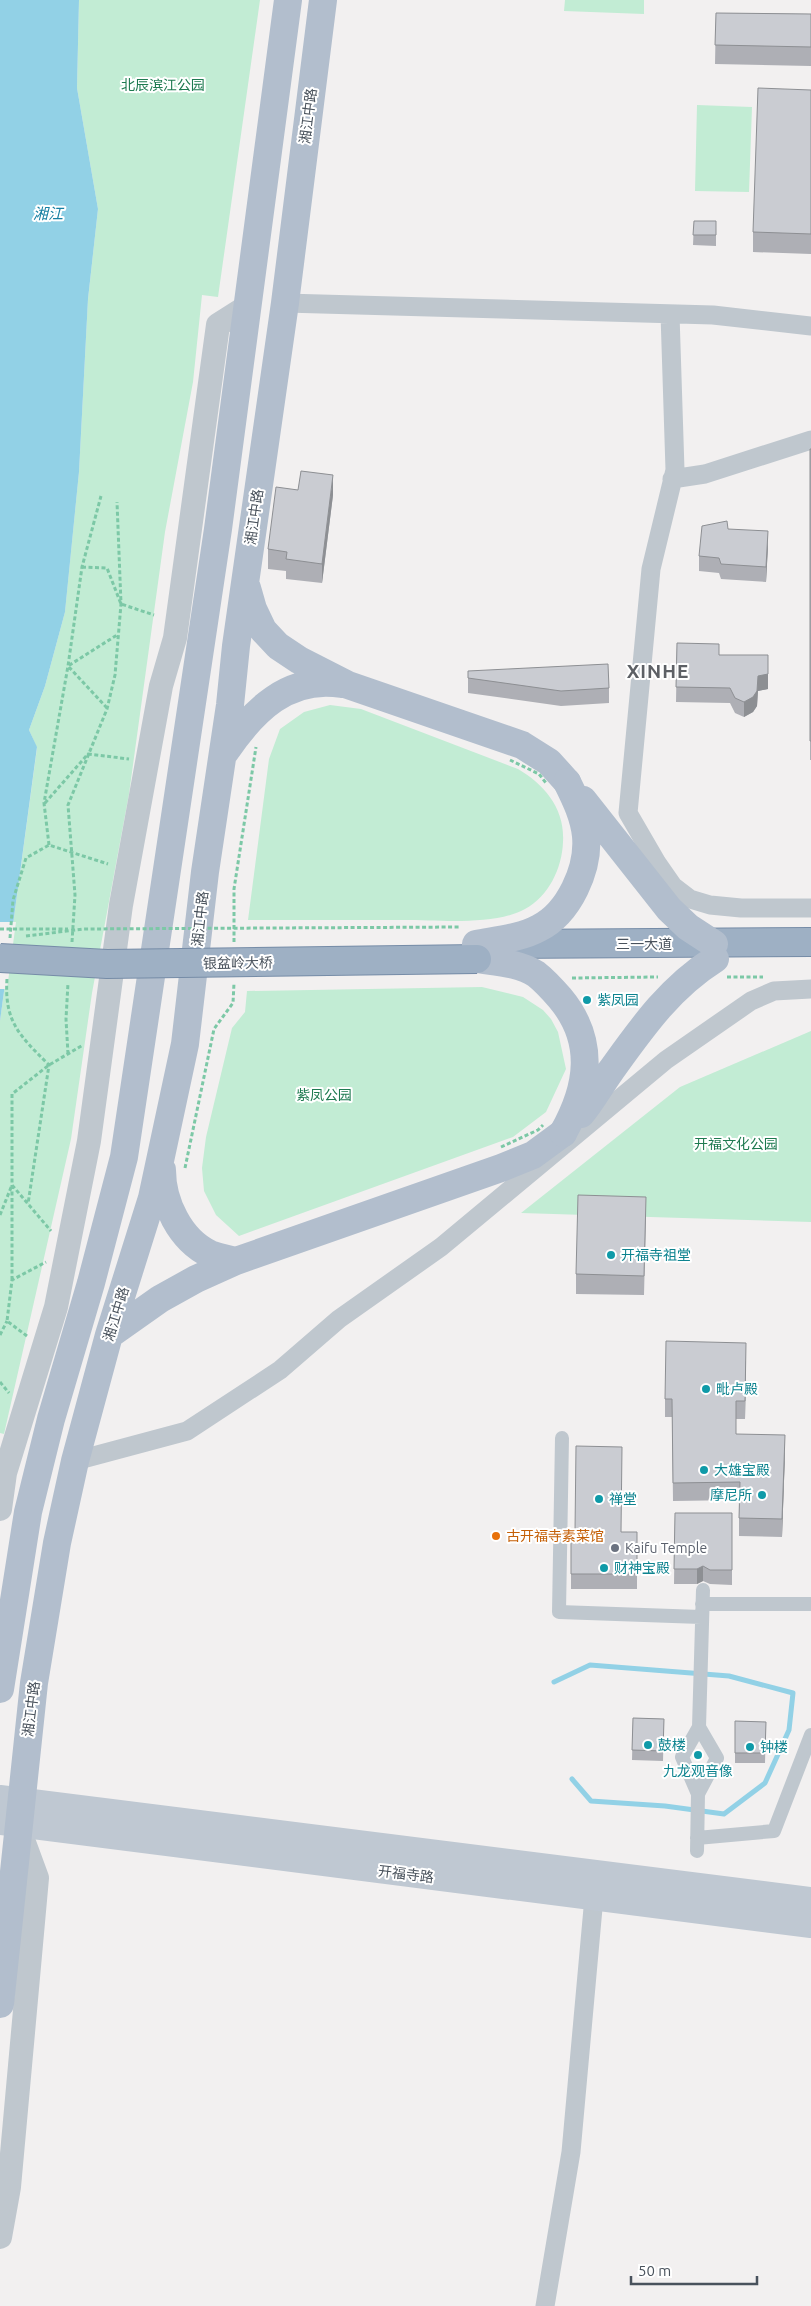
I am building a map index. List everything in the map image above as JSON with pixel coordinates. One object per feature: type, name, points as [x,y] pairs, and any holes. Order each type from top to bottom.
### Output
[{"type":"highway","name":"三一大道","points":[[715,960],[811,942]]},
{"type":"highway","name":"银盆岭大桥","points":[[4,956],[109,945],[473,944]]},
{"type":"highway","name":"三一大道","points":[[473,944],[715,960],[811,958]]},
{"type":"main road","points":[[0,1689],[28,1512],[51,1419],[91,1283],[124,1157],[203,616],[218,529],[288,0]]},
{"type":"main road","name":"湘江中路","points":[[0,2004],[9,1811],[34,1683],[57,1543],[75,1461],[109,1335],[152,1198],[185,1044],[205,872],[224,753],[245,581],[284,303],[323,0]]},
{"type":"main road","points":[[245,581],[253,610],[263,630],[278,646],[299,660],[348,685],[522,745],[549,762],[558,785],[584,820],[586,838],[583,867],[570,896],[559,912],[542,927],[529,933],[473,944]]},
{"type":"main road","points":[[224,753],[241,729],[272,698],[312,684],[327,682],[348,685]]},
{"type":"main road","points":[[109,1335],[160,1299],[236,1261],[533,1155],[555,1126],[591,1102],[609,1073],[664,1002],[693,973],[715,960],[688,927],[669,909],[558,785]]},
{"type":"main road","points":[[473,944],[535,974],[551,987],[572,1013],[579,1026],[583,1038],[585,1072],[574,1115],[555,1126]]},
{"type":"main road","points":[[161,1158],[162,1186],[178,1224],[198,1247],[211,1254],[236,1261]]},
{"type":"main road","name":"开福寺路","points":[[9,1811],[596,1872],[811,1900]]},
{"type":"main road","name":"开福寺路","points":[[9,1811],[594,1897],[811,1925]]},
{"type":"street","points":[[284,303],[713,315],[811,326]]},
{"type":"street","points":[[0,1509],[5,1473],[54,1316],[88,1141],[120,905],[161,686],[175,638],[218,325],[248,306]]},
{"type":"street","points":[[670,314],[675,470],[651,569],[628,813],[673,886],[690,899],[710,905],[741,908],[811,908]]},
{"type":"street","points":[[672,479],[705,474],[811,440]]},
{"type":"street","points":[[161,686],[203,616]]},
{"type":"street","points":[[75,1461],[187,1431],[280,1370],[339,1319],[441,1247],[666,1060],[751,1000],[774,991],[811,989]]},
{"type":"street","points":[[562,1438],[559,1612],[702,1604],[811,1604]]},
{"type":"street","points":[[702,1604],[699,1727],[682,1757],[698,1794],[697,1839],[774,1831],[811,1734]]},
{"type":"street","points":[[698,1794],[717,1758],[699,1727]]},
{"type":"street","name":"湘江中路","points":[[0,2237],[8,2186],[37,1878],[9,1811]]},
{"type":"street","points":[[545,2306],[572,2152],[596,1872]]},
{"type":"path","points":[[49,845],[44,803],[68,666],[82,567],[101,496]]},
{"type":"path","points":[[72,943],[75,895],[68,805],[107,709],[115,675],[121,604],[117,502]]},
{"type":"path","points":[[82,567],[107,568],[121,604]]},
{"type":"path","points":[[121,604],[154,615]]},
{"type":"path","points":[[68,666],[117,636]]},
{"type":"path","points":[[68,666],[107,709]]},
{"type":"path","points":[[44,803],[88,754]]},
{"type":"path","points":[[88,754],[147,761]]},
{"type":"path","points":[[510,760],[558,785]]},
{"type":"path","points":[[0,978],[13,900],[26,858],[49,845],[108,864]]},
{"type":"path","points":[[0,929],[84,929],[473,944]]},
{"type":"path","points":[[4,956],[84,929]]},
{"type":"path","points":[[4,956],[5,1001],[19,1034],[49,1065]]},
{"type":"path","points":[[715,960],[764,976]]},
{"type":"path","points":[[563,978],[660,977]]},
{"type":"path","points":[[68,1054],[66,1019],[69,981]]},
{"type":"path","points":[[0,1335],[7,1321],[12,1280],[12,1094],[49,1065],[83,1045]]},
{"type":"path","points":[[28,1204],[49,1065]]},
{"type":"path","points":[[502,1147],[538,1130],[555,1126]]},
{"type":"path","points":[[12,1185],[55,1235]]},
{"type":"path","points":[[0,1215],[12,1185]]},
{"type":"path","points":[[12,1280],[52,1259]]},
{"type":"path","points":[[7,1321],[33,1341]]},
{"type":"path","points":[[0,1382],[12,1397]]},
{"type":"green space","name":"北辰滨江公园","points":[[79,0],[260,0],[218,297],[202,295],[193,382],[165,532],[129,794],[92,993],[71,1139],[4,1434],[0,1433],[0,1021],[37,748],[29,730],[45,686],[65,612],[79,472],[88,299],[98,209],[77,88]]},
{"type":"green space","points":[[565,0],[644,0],[644,14],[564,11]]},
{"type":"green space","points":[[697,105],[752,107],[749,192],[695,191]]},
{"type":"green space","points":[[330,705],[361,709],[518,769],[545,790],[561,819],[563,842],[557,871],[541,897],[525,909],[498,918],[482,920],[248,920],[269,759],[280,729],[304,712]]},
{"type":"green space","name":"紫凤公园","points":[[482,987],[523,997],[543,1010],[551,1019],[558,1032],[566,1069],[546,1112],[513,1137],[239,1236],[216,1215],[204,1191],[202,1168],[206,1137],[232,1028],[245,1012],[247,991]]},
{"type":"green space","name":"开福文化公园","points":[[811,1031],[811,1222],[521,1213],[680,1087]]},
{"type":"water","name":"湘江","points":[[0,0],[79,0],[77,88],[98,209],[88,299],[79,472],[65,612],[45,686],[29,730],[37,747],[0,1021]]},
{"type":"pier","points":[[0,922],[16,922],[7,989],[0,989]]},
{"type":"building","points":[[716,13],[811,14],[811,47],[715,45]]},
{"type":"building","points":[[758,88],[811,90],[811,234],[753,232]]},
{"type":"building","points":[[694,221],[716,221],[716,235],[693,235]]},
{"type":"building","points":[[811,449],[811,741],[810,741]]},
{"type":"building","points":[[301,471],[333,475],[322,564],[286,559],[287,552],[268,549],[276,487],[298,490]]},
{"type":"building","points":[[727,521],[728,529],[768,531],[766,567],[721,564],[719,558],[699,556],[702,526]]},
{"type":"building","points":[[677,643],[719,644],[719,655],[768,655],[768,674],[758,676],[757,691],[753,697],[744,702],[735,698],[730,688],[676,687]]},
{"type":"building","points":[[608,664],[609,688],[561,691],[468,678],[468,671]]},
{"type":"building","name":"开福寺祖堂","points":[[578,1195],[646,1197],[644,1276],[576,1274]]},
{"type":"building","points":[[666,1341],[746,1343],[745,1401],[736,1401],[736,1434],[785,1435],[782,1519],[739,1518],[740,1482],[673,1483],[672,1399],[665,1399]]},
{"type":"building","points":[[576,1446],[622,1447],[621,1532],[637,1532],[637,1574],[571,1574],[571,1532],[575,1532]]},
{"type":"building","points":[[675,1513],[732,1513],[732,1570],[710,1570],[703,1566],[697,1569],[674,1569]]},
{"type":"building","name":"鼓楼","points":[[633,1718],[664,1719],[663,1751],[632,1750]]},
{"type":"building","name":"钟楼","points":[[735,1721],[766,1722],[765,1753],[735,1753]]},
{"type":"waterway","points":[[554,1682],[590,1665],[729,1676],[793,1693],[789,1730],[765,1783],[724,1814],[665,1806],[591,1801],[572,1779]]},
{"type":"place","name":"紫凤园","points":[[587,1000]]},
{"type":"place","name":"开福寺祖堂","points":[[611,1255]]},
{"type":"place","name":"毗卢殿","points":[[706,1389]]},
{"type":"place","name":"大雄宝殿","points":[[704,1470]]},
{"type":"place","name":"摩尼所","points":[[762,1495]]},
{"type":"place","name":"禅堂","points":[[599,1499]]},
{"type":"place","name":"古开福寺素菜馆","points":[[496,1536]]},
{"type":"place","name":"Kaifu Temple","points":[[615,1548]]},
{"type":"place","name":"财神宝殿","points":[[604,1568]]},
{"type":"place","name":"鼓楼","points":[[648,1745]]},
{"type":"place","name":"钟楼","points":[[750,1747]]},
{"type":"place","name":"九龙观音像","points":[[698,1755]]},
{"type":"district","name":"XINHE","points":[[658,671]]}]
